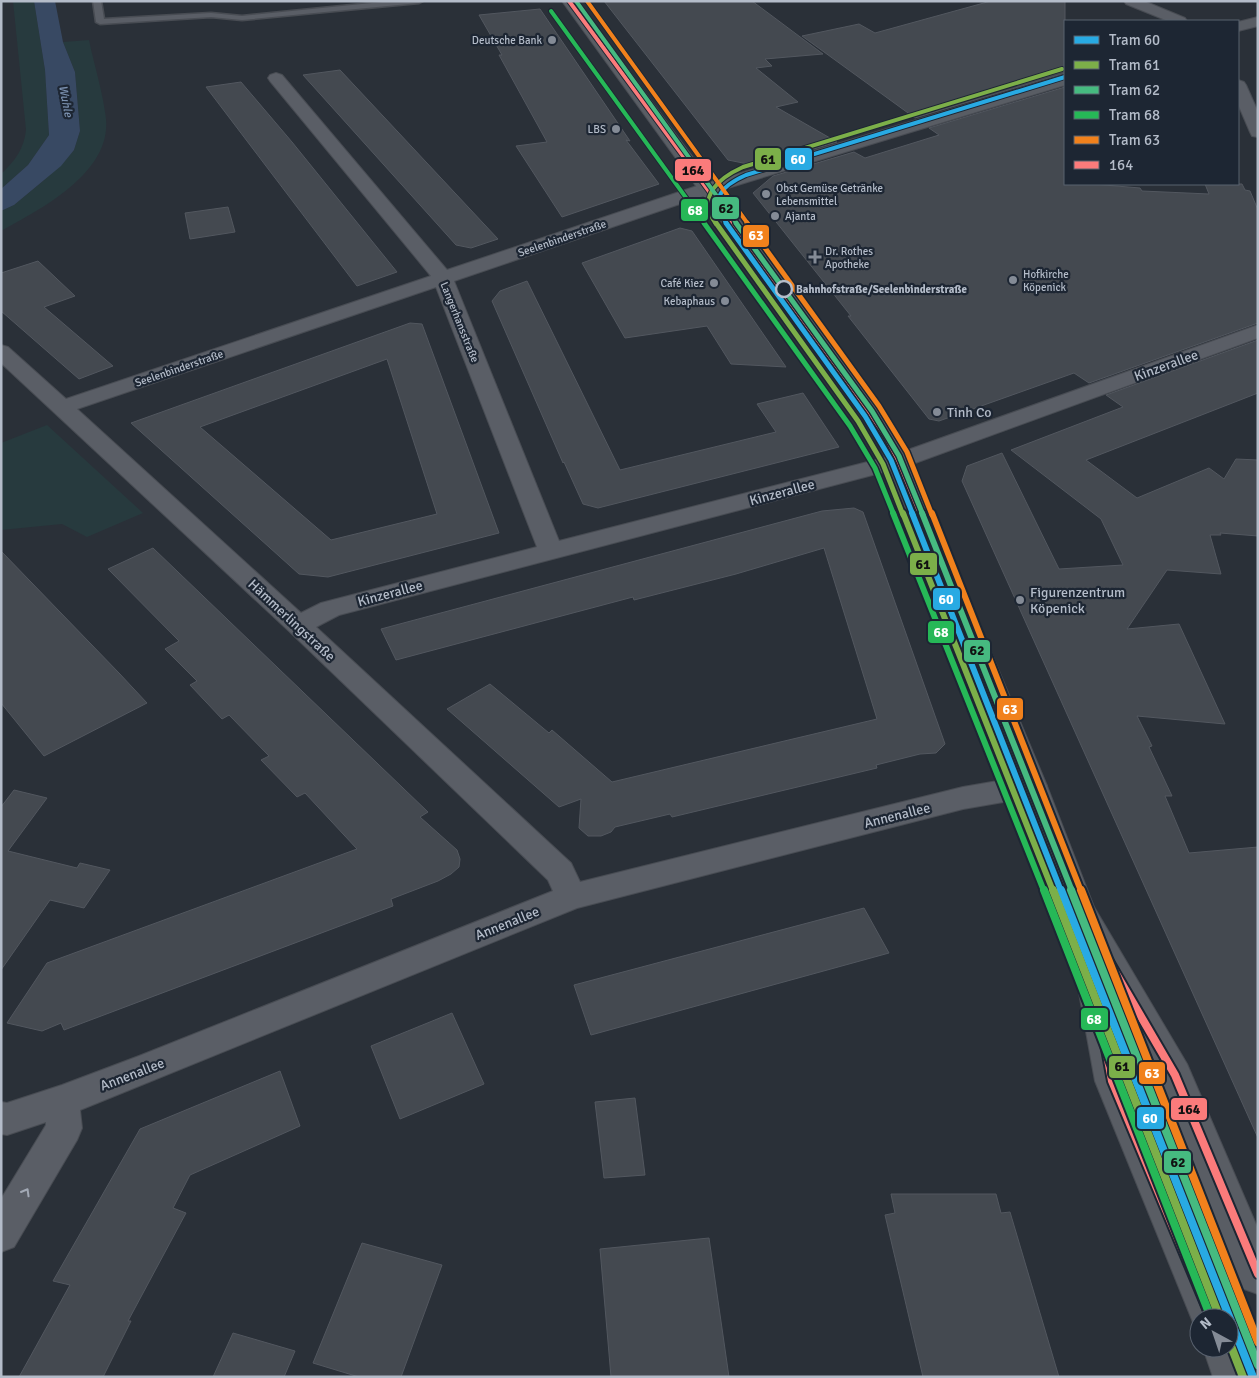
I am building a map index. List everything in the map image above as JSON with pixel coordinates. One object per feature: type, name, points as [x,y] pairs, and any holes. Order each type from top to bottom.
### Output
[{"type":"main road","points":[[569,1],[846,378],[886,436],[900,461],[1032,786],[1080,911],[1174,1074],[1258,1275]]},
{"type":"main road","points":[[1239,27],[1258,21]]},
{"type":"main road","name":"Seelenbinderstraße","points":[[706,189],[1064,80]]},
{"type":"main road","points":[[1080,911],[1112,1081],[1207,1308]]},
{"type":"main road","points":[[1226,1358],[1233,1377]]},
{"type":"street","points":[[1131,1],[1178,20]]},
{"type":"street","name":"Langerhansstraße","points":[[276,78],[434,265],[443,279],[551,552]]},
{"type":"street","points":[[1239,91],[1258,132]]},
{"type":"street","name":"Seelenbinderstraße","points":[[63,407],[706,189]]},
{"type":"street","name":"Kinzerallee","points":[[298,625],[330,609],[900,461],[1258,331]]},
{"type":"street","name":"Hämmerlingstraße","points":[[1,351],[298,625],[560,872],[572,897]]},
{"type":"street","name":"Annenallee","points":[[1,1118],[7,1119],[62,1101],[572,897],[963,798],[1032,786]]},
{"type":"street","points":[[1,1234],[64,1128],[62,1101]]},
{"type":"lane","points":[[97,1],[100,22],[211,15],[242,18],[419,1]]},
{"type":"green space","points":[[13,1],[34,1],[45,70],[49,135],[28,165],[1,189],[1,174],[18,154],[26,130]]},
{"type":"green space","points":[[89,40],[106,119],[105,138],[97,156],[86,172],[70,187],[35,212],[1,231],[1,211],[14,205],[43,181],[74,150],[80,131],[75,72],[63,42]]},
{"type":"green space","points":[[47,425],[143,513],[87,537],[62,524],[1,530],[1,443]]},
{"type":"water","name":"Wuhle","points":[[34,1],[55,1],[63,42],[75,72],[80,131],[74,150],[61,166],[14,205],[1,211],[1,189],[28,165],[49,135],[45,70]]},
{"type":"building","points":[[604,1],[752,1],[823,54],[765,59],[772,66],[756,68],[798,102],[776,107],[837,142],[758,166],[728,160]]},
{"type":"building","points":[[991,1],[1065,1],[1064,73],[915,118],[802,36],[859,24],[875,33]]},
{"type":"building","points":[[540,9],[630,141],[626,140],[659,184],[562,217],[516,146],[547,142],[479,15]]},
{"type":"building","points":[[340,70],[498,239],[471,248],[456,245],[303,75]]},
{"type":"building","points":[[241,82],[397,272],[357,286],[206,87]]},
{"type":"building","points":[[1064,87],[1064,185],[1105,185],[1140,188],[1142,191],[1209,194],[1205,185],[1242,184],[1245,190],[1250,191],[1258,210],[1258,323],[1089,383],[1074,373],[939,421],[929,419],[848,316],[851,316],[753,193],[773,176],[854,152],[865,158],[939,135],[929,128]]},
{"type":"building","points":[[228,207],[235,232],[190,239],[185,213]]},
{"type":"building","points":[[680,228],[692,231],[786,367],[731,364],[707,326],[625,338],[582,263]]},
{"type":"building","points":[[38,261],[75,296],[44,307],[113,366],[79,379],[1,311],[1,273]]},
{"type":"building","points":[[527,281],[620,470],[776,432],[757,404],[803,393],[839,447],[598,508],[583,504],[492,301],[500,291]]},
{"type":"building","points":[[410,323],[422,324],[499,533],[328,577],[299,574],[131,423]],"holes":[[[387,359],[437,514],[331,540],[200,427]]]},
{"type":"building","points":[[1258,340],[1258,393],[1086,460],[1137,498],[1209,468],[1224,479],[1236,459],[1258,460],[1258,536],[1220,533],[1221,535],[1210,535],[1221,574],[1167,570],[1127,629],[1179,624],[1225,724],[1137,716],[1152,746],[1149,747],[1172,796],[1165,796],[1189,853],[1258,847],[1258,1138],[962,481],[967,466],[1002,453],[1059,569],[1123,565],[1101,519],[1011,450],[1123,407],[1106,395]]},
{"type":"building","points":[[854,508],[863,512],[945,744],[936,753],[920,754],[876,765],[877,768],[672,817],[670,814],[615,827],[611,832],[601,836],[588,836],[579,828],[581,799],[559,807],[447,709],[490,684],[549,733],[552,730],[612,782],[877,719],[824,548],[736,574],[634,600],[633,597],[396,660],[381,629],[822,511]]},
{"type":"building","points":[[153,548],[428,812],[420,817],[457,850],[460,859],[459,867],[438,881],[391,899],[393,906],[64,1030],[61,1023],[42,1031],[7,1023],[47,963],[357,849],[305,793],[297,797],[261,760],[269,756],[229,715],[222,719],[190,685],[197,681],[165,649],[179,641],[108,569]]},
{"type":"building","points":[[1,551],[147,703],[44,756],[1,703]]},
{"type":"building","points":[[14,790],[47,798],[8,851],[77,868],[80,863],[110,870],[84,908],[50,900],[1,970],[1,807]]},
{"type":"building","points":[[864,908],[889,953],[591,1035],[574,985]]},
{"type":"building","points":[[452,1013],[484,1084],[400,1119],[371,1046]]},
{"type":"building","points":[[280,1071],[300,1126],[190,1175],[173,1208],[186,1213],[128,1321],[131,1321],[103,1377],[19,1377],[70,1285],[53,1281],[140,1129]]},
{"type":"building","points":[[635,1098],[645,1175],[604,1178],[595,1102]]},
{"type":"building","points":[[891,1194],[996,1194],[1001,1213],[1010,1212],[1059,1377],[923,1377],[885,1215],[895,1213]]},
{"type":"building","points":[[709,1238],[729,1377],[611,1377],[600,1249]]},
{"type":"building","points":[[362,1243],[442,1265],[401,1377],[359,1377],[313,1363]]},
{"type":"building","points":[[233,1333],[295,1351],[284,1377],[213,1377]]},
{"type":"tram line","name":"62","points":[[576,1],[872,411],[899,456],[1258,1365]]},
{"type":"tram line","name":"63","points":[[587,1],[879,406],[907,452],[1258,1342]]},
{"type":"tram line","name":"68","points":[[551,11],[850,426],[875,468],[1006,793],[1207,1308]]},
{"type":"tram line","name":"61","points":[[1062,69],[743,167],[726,176],[714,187],[710,194],[710,211],[714,221],[858,421],[883,464],[1014,790],[1216,1308]]},
{"type":"tram line","name":"60","points":[[1064,77],[746,175],[722,190],[719,195],[719,208],[721,216],[865,416],[891,460],[1253,1377]]},
{"type":"tram line","name":"61","points":[[1236,1358],[1243,1377]]},
{"type":"transit line","name":"164","points":[[569,1],[846,378],[886,436],[899,461],[1032,786],[1080,911],[1112,1081],[1207,1308]]},
{"type":"transit line","name":"164","points":[[1104,953],[1175,1075],[1258,1274]]},
{"type":"place","name":"Deutsche Bank","points":[[552,40]]},
{"type":"place","name":"LBS","points":[[616,129]]},
{"type":"place","name":"Obst Gemüse Getränke Lebensmittel","points":[[766,194]]},
{"type":"place","name":"Ajanta","points":[[775,216]]},
{"type":"place","name":"Dr. Rothes Apotheke","points":[[815,257]]},
{"type":"place","name":"Hofkirche Köpenick","points":[[1013,280]]},
{"type":"place","name":"Café Kiez","points":[[714,283]]},
{"type":"place","name":"Bahnhofstraße/Seelenbinderstraße","points":[[784,289]]},
{"type":"place","name":"Kebaphaus","points":[[725,301]]},
{"type":"place","name":"Tinh Co","points":[[937,412]]},
{"type":"place","name":"Figurenzentrum Köpenick","points":[[1020,600]]}]
